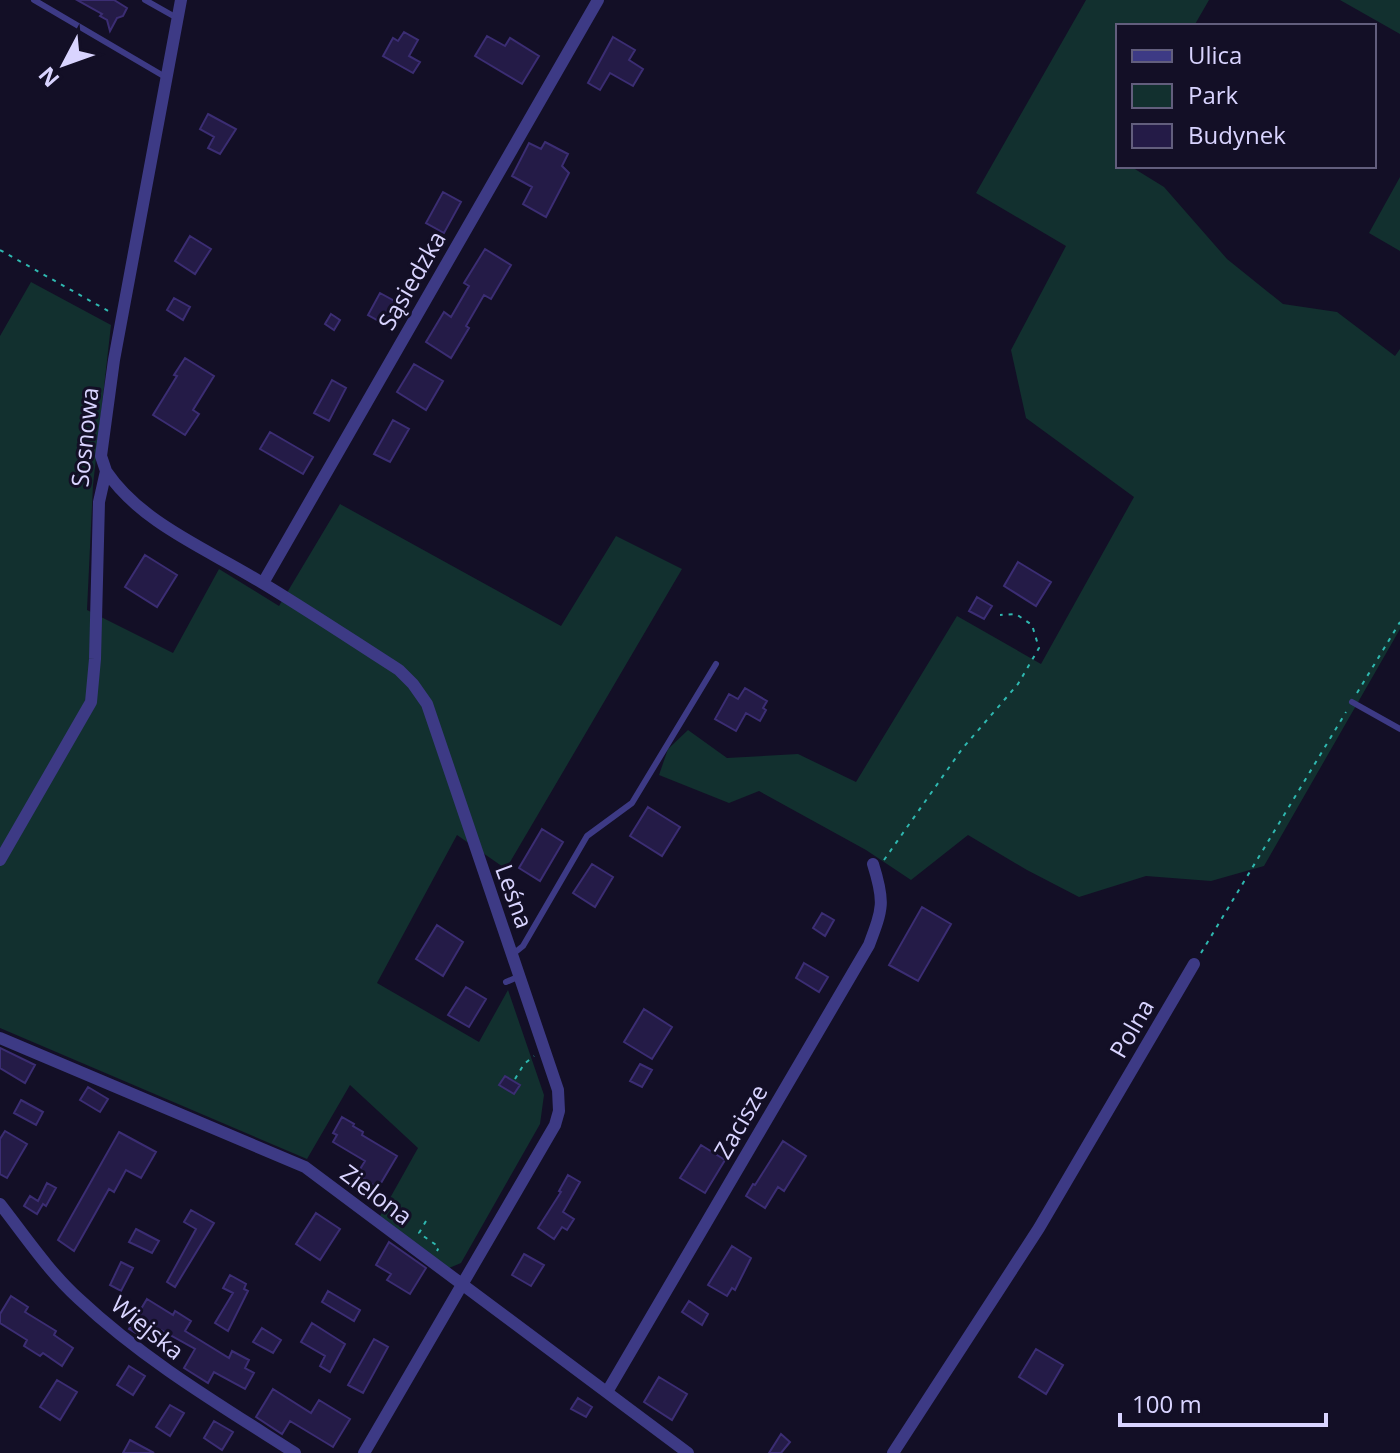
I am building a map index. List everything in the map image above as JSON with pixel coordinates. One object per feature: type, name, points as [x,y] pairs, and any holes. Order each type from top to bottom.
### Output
[{"type":"street","name":"Sosnowa","points":[[0,860],[91,702],[99,502],[106,471],[101,456],[122,319],[181,0]]},
{"type":"street","name":"Sąsiedzka","points":[[263,583],[598,0]]},
{"type":"street","name":"Leśna","points":[[106,471],[120,493],[149,516],[263,583],[399,670],[413,684],[427,704],[558,1090],[559,1111],[555,1125],[364,1453]]},
{"type":"street","name":"Zacisze","points":[[607,1392],[869,945],[882,910],[881,887],[874,869]]},
{"type":"street","name":"Polna","points":[[893,1453],[1039,1228],[1194,964]]},
{"type":"street","name":"Zielona","points":[[0,1038],[305,1167],[688,1453]]},
{"type":"street","name":"Wiejska","points":[[0,1204],[77,1298],[160,1367],[295,1453]]},
{"type":"lane","points":[[34,0],[167,78]]},
{"type":"lane","points":[[145,0],[178,18]]},
{"type":"lane","points":[[513,954],[523,946],[587,836],[632,803],[716,664]]},
{"type":"lane","points":[[1352,702],[1400,729]]},
{"type":"lane","points":[[506,982],[520,976]]},
{"type":"path","points":[[0,250],[122,319]]},
{"type":"path","points":[[874,869],[962,749],[1018,684],[1039,648],[1032,625],[1016,614],[1000,615]]},
{"type":"path","points":[[1194,964],[1400,622]]},
{"type":"path","points":[[515,1079],[531,1058],[547,1053]]},
{"type":"path","points":[[426,1221],[419,1233],[439,1247],[430,1262]]},
{"type":"green space","points":[[1086,0],[1209,0],[1195,24],[1116,24],[1116,168],[1133,168],[1164,187],[1227,259],[1283,304],[1337,312],[1395,356],[1400,349],[1400,629],[1264,866],[1211,881],[1146,876],[1079,897],[968,835],[911,880],[866,850],[759,791],[729,803],[659,775],[668,749],[688,730],[727,758],[798,754],[856,782],[957,616],[1041,664],[1134,497],[1026,418],[1011,350],[1066,246],[976,193]]},
{"type":"green space","points":[[1340,0],[1400,0],[1400,34]]},
{"type":"green space","points":[[1400,177],[1400,251],[1369,233]]},
{"type":"green space","points":[[31,282],[111,325],[93,485],[87,610],[173,653],[219,569],[279,606],[340,504],[561,626],[616,536],[682,569],[506,869],[457,835],[377,983],[479,1042],[508,990],[544,1095],[540,1124],[461,1263],[449,1268],[380,1216],[418,1148],[350,1085],[307,1159],[0,1028],[0,336]]},
{"type":"building","points":[[77,0],[114,0],[127,8],[110,31],[107,20],[100,16],[102,14]]},
{"type":"building","points":[[404,32],[418,40],[409,56],[420,62],[413,73],[383,56],[393,38],[398,41]]},
{"type":"building","points":[[487,36],[505,46],[510,38],[539,56],[522,84],[475,56]]},
{"type":"building","points":[[613,37],[635,50],[629,60],[643,69],[633,86],[610,73],[600,90],[588,83]]},
{"type":"building","points":[[208,114],[236,129],[220,154],[208,148],[214,137],[200,129]]},
{"type":"building","points":[[545,142],[568,154],[562,166],[569,173],[546,217],[523,204],[532,187],[512,176],[529,143],[541,149]]},
{"type":"building","points":[[443,192],[461,202],[444,233],[426,223]]},
{"type":"building","points":[[190,236],[211,249],[195,274],[175,261]]},
{"type":"building","points":[[485,249],[511,265],[491,299],[484,295],[451,358],[426,342],[444,312],[451,317],[469,286],[464,283]]},
{"type":"building","points":[[380,293],[398,303],[386,325],[368,315]]},
{"type":"building","points":[[174,298],[190,307],[183,320],[167,310]]},
{"type":"building","points":[[331,314],[340,320],[334,330],[325,324]]},
{"type":"building","points":[[185,358],[214,376],[193,410],[199,414],[185,435],[153,415]]},
{"type":"building","points":[[414,364],[443,381],[426,410],[397,392]]},
{"type":"building","points":[[332,380],[346,388],[329,421],[314,413]]},
{"type":"building","points":[[393,420],[409,429],[390,462],[374,454]]},
{"type":"building","points":[[270,432],[313,457],[303,474],[260,449]]},
{"type":"building","points":[[145,555],[177,575],[157,607],[125,587]]},
{"type":"building","points":[[1018,562],[1051,582],[1036,606],[1004,586]]},
{"type":"building","points":[[977,597],[992,606],[984,619],[969,611]]},
{"type":"building","points":[[745,688],[767,701],[763,708],[766,710],[760,721],[746,713],[736,731],[715,719],[729,694],[738,699]]},
{"type":"building","points":[[648,807],[680,827],[662,856],[630,836]]},
{"type":"building","points":[[542,829],[563,842],[540,881],[519,868]]},
{"type":"building","points":[[592,864],[613,877],[595,907],[573,893]]},
{"type":"building","points":[[922,907],[951,924],[918,981],[889,965]]},
{"type":"building","points":[[822,913],[834,920],[825,936],[813,928]]},
{"type":"building","points":[[437,925],[463,942],[443,976],[416,959]]},
{"type":"building","points":[[804,963],[828,977],[819,992],[796,978]]},
{"type":"building","points":[[466,987],[486,999],[469,1027],[448,1015]]},
{"type":"building","points":[[644,1009],[672,1027],[652,1059],[624,1042]]},
{"type":"building","points":[[0,1048],[35,1065],[25,1083],[0,1068]]},
{"type":"building","points":[[640,1064],[652,1070],[642,1087],[630,1081]]},
{"type":"building","points":[[505,1076],[520,1085],[514,1094],[499,1085]]},
{"type":"building","points":[[88,1087],[108,1099],[100,1112],[80,1100]]},
{"type":"building","points":[[21,1100],[43,1112],[36,1125],[14,1113]]},
{"type":"building","points":[[342,1117],[363,1132],[362,1135],[397,1156],[378,1188],[357,1174],[365,1161],[333,1142],[337,1135],[333,1133]]},
{"type":"building","points":[[5,1131],[27,1144],[7,1178],[0,1174],[0,1139]]},
{"type":"building","points":[[119,1132],[156,1152],[141,1178],[126,1170],[114,1192],[109,1189],[74,1251],[58,1240]]},
{"type":"building","points":[[783,1141],[806,1156],[784,1191],[778,1187],[765,1208],[746,1196]]},
{"type":"building","points":[[701,1145],[725,1160],[705,1193],[680,1178]]},
{"type":"building","points":[[568,1175],[580,1182],[563,1212],[574,1219],[567,1230],[562,1227],[554,1239],[538,1228]]},
{"type":"building","points":[[47,1183],[56,1188],[46,1206],[43,1204],[37,1214],[24,1206],[30,1196],[38,1201]]},
{"type":"building","points":[[191,1210],[214,1223],[175,1287],[167,1282],[196,1229],[184,1222]]},
{"type":"building","points":[[316,1213],[340,1229],[320,1260],[296,1244]]},
{"type":"building","points":[[136,1229],[159,1241],[152,1253],[129,1242]]},
{"type":"building","points":[[389,1242],[426,1268],[410,1294],[387,1280],[391,1274],[376,1265]]},
{"type":"building","points":[[732,1246],[751,1258],[735,1290],[732,1288],[727,1296],[708,1285]]},
{"type":"building","points":[[524,1254],[544,1265],[531,1286],[512,1275]]},
{"type":"building","points":[[121,1262],[133,1268],[121,1291],[110,1285]]},
{"type":"building","points":[[230,1275],[246,1284],[244,1289],[248,1291],[228,1331],[215,1323],[233,1293],[223,1288]]},
{"type":"building","points":[[328,1291],[360,1310],[354,1321],[322,1302]]},
{"type":"building","points":[[11,1296],[28,1307],[25,1312],[56,1331],[54,1335],[73,1348],[62,1366],[43,1353],[40,1356],[24,1346],[27,1340],[0,1323],[0,1314]]},
{"type":"building","points":[[147,1299],[173,1315],[175,1311],[191,1321],[185,1331],[229,1358],[232,1351],[249,1360],[245,1368],[254,1373],[245,1389],[214,1372],[208,1383],[184,1368],[195,1349],[161,1330],[152,1343],[129,1329]]},
{"type":"building","points":[[689,1301],[708,1314],[702,1325],[682,1312]]},
{"type":"building","points":[[312,1323],[345,1344],[330,1372],[320,1366],[325,1356],[301,1342]]},
{"type":"building","points":[[262,1328],[281,1340],[273,1353],[253,1342]]},
{"type":"building","points":[[374,1339],[388,1347],[363,1393],[348,1385]]},
{"type":"building","points":[[1036,1349],[1063,1365],[1046,1394],[1019,1377]]},
{"type":"building","points":[[129,1366],[145,1376],[133,1395],[117,1385]]},
{"type":"building","points":[[659,1377],[687,1394],[672,1420],[644,1402]]},
{"type":"building","points":[[57,1380],[77,1392],[60,1420],[40,1407]]},
{"type":"building","points":[[273,1389],[311,1413],[319,1400],[350,1419],[333,1447],[290,1421],[282,1434],[256,1417]]},
{"type":"building","points":[[578,1398],[592,1407],[586,1417],[571,1409]]},
{"type":"building","points":[[170,1405],[184,1413],[170,1436],[156,1427]]},
{"type":"building","points":[[214,1421],[233,1432],[222,1450],[204,1438]]},
{"type":"building","points":[[781,1434],[790,1442],[781,1453],[769,1453]]},
{"type":"building","points":[[130,1440],[154,1453],[123,1453]]}]
